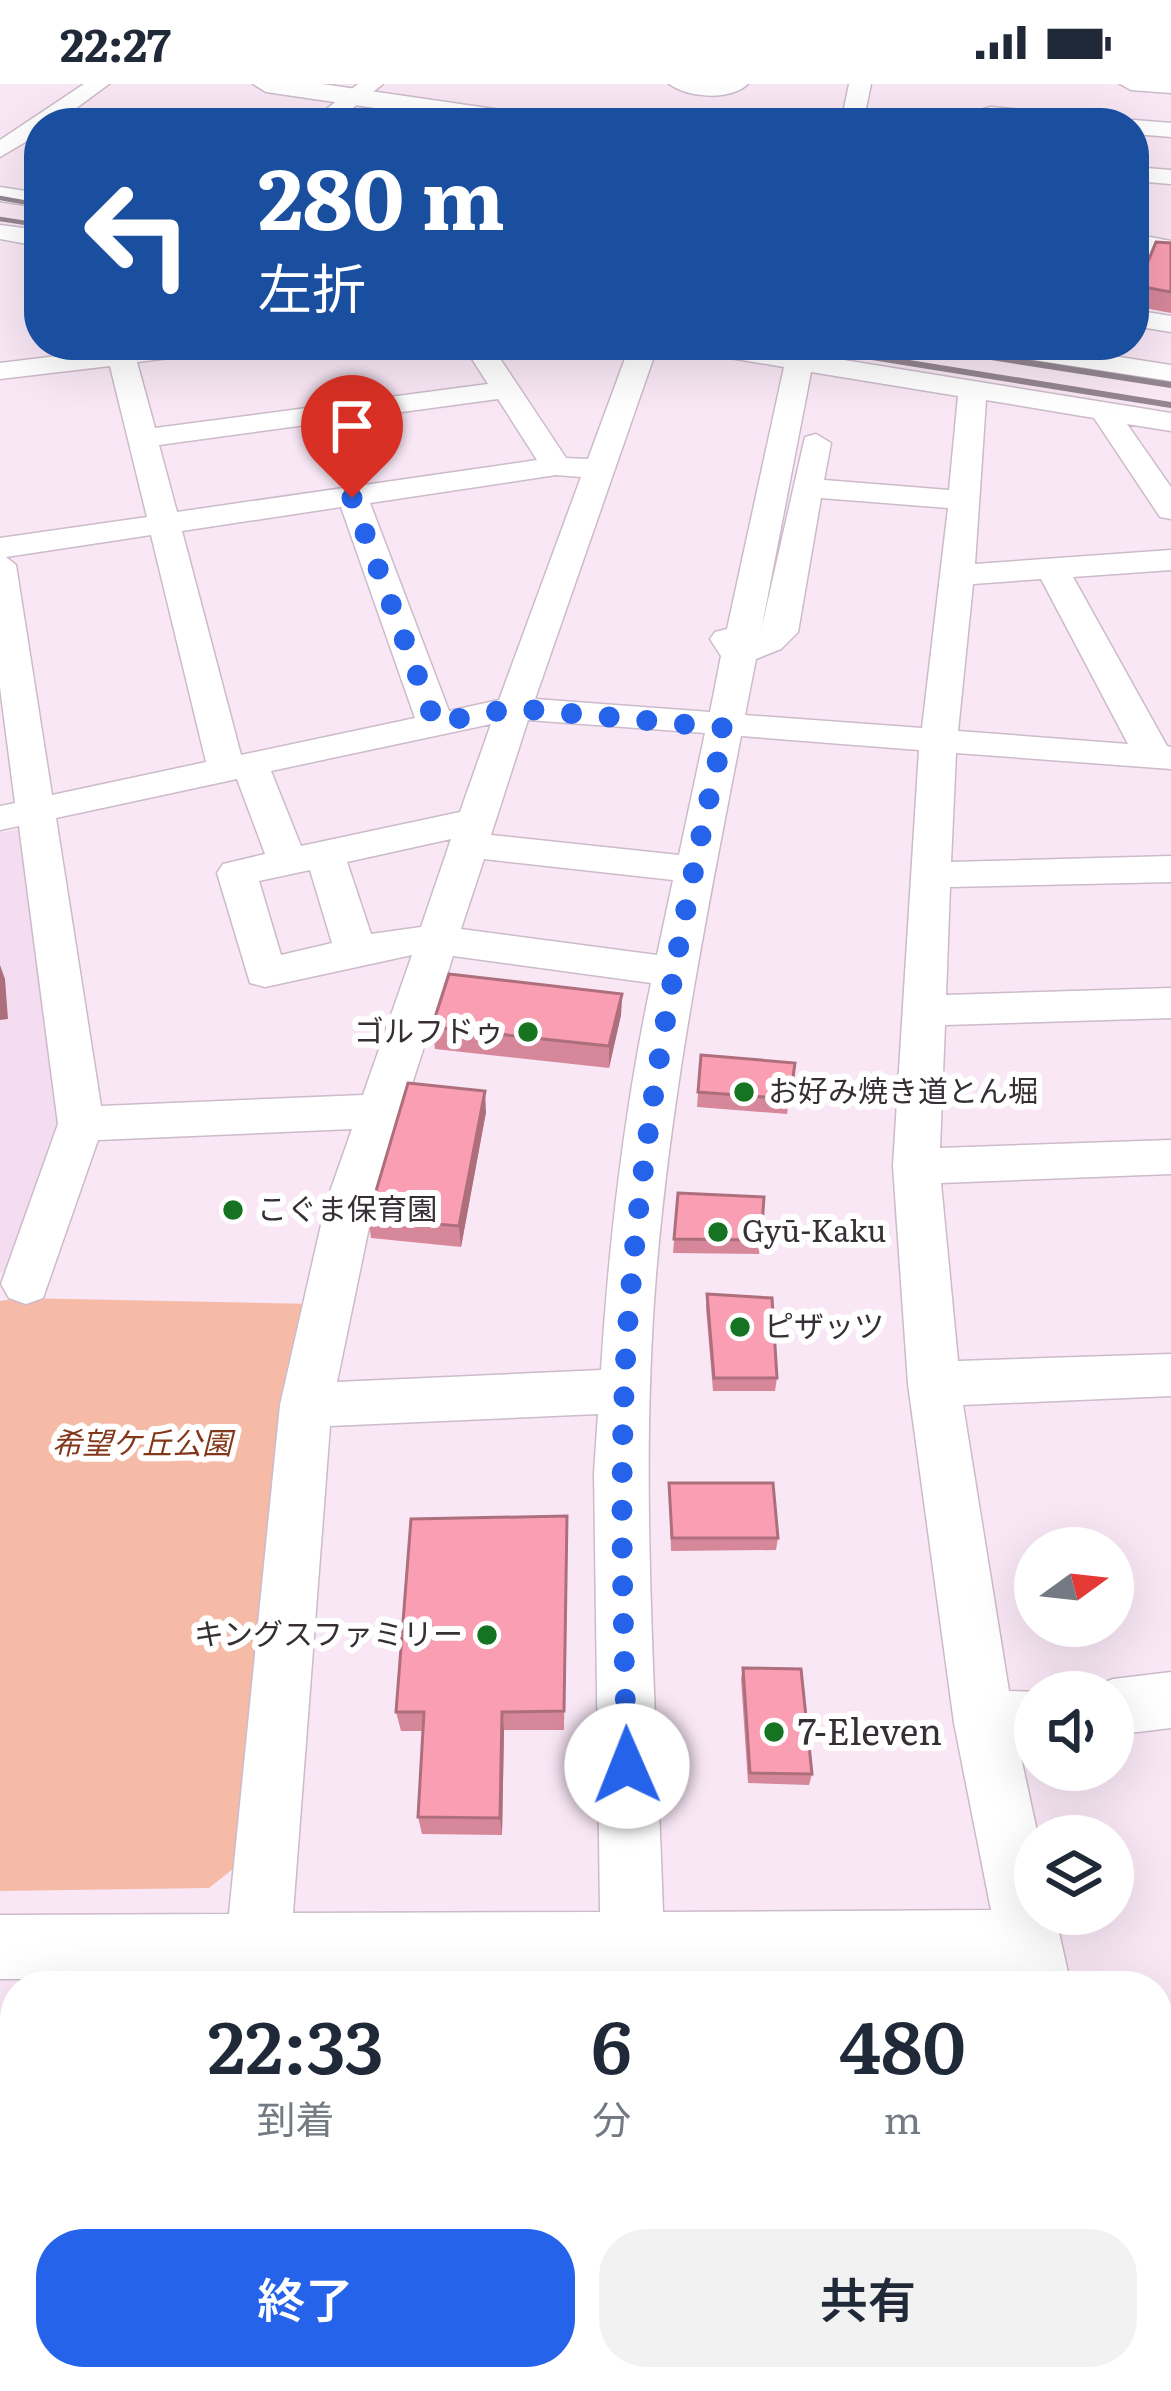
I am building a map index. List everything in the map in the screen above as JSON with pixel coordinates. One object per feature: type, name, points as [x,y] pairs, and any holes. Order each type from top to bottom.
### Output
[{"type":"main road","points":[[266,84],[363,90],[457,108]]},
{"type":"street","points":[[60,108],[98,84]]},
{"type":"street","points":[[680,84],[728,90],[737,84]]},
{"type":"street","points":[[1131,84],[1171,87]]},
{"type":"street","points":[[0,150],[24,132]]},
{"type":"street","points":[[0,371],[66,360]]},
{"type":"street","points":[[122,360],[238,766],[305,857],[356,952]]},
{"type":"street","points":[[487,360],[556,466]]},
{"type":"street","points":[[259,1945],[306,1405],[332,1281],[378,1112],[514,708],[638,360]]},
{"type":"street","points":[[781,360],[1171,422]]},
{"type":"street","points":[[1123,360],[1171,373]]},
{"type":"street","points":[[803,364],[808,488],[781,632],[765,646],[741,651],[729,648],[724,629],[803,364]]},
{"type":"street","points":[[0,1946],[136,1965],[259,1945],[632,1965],[1032,1964],[1010,1720],[934,1384],[916,1166],[938,742],[974,389]]},
{"type":"street","points":[[143,438],[505,390]]},
{"type":"street","points":[[1104,411],[1171,510]]},
{"type":"street","points":[[0,548],[556,466],[597,470]]},
{"type":"street","points":[[808,488],[964,500]]},
{"type":"street","points":[[352,498],[435,723]]},
{"type":"street","points":[[958,575],[1171,560]]},
{"type":"street","points":[[0,565],[16,815],[81,1124],[26,1284]]},
{"type":"street","points":[[1052,569],[1162,758]]},
{"type":"street","points":[[632,1965],[621,1472],[642,1185],[655,1068],[741,651]]},
{"type":"street","points":[[16,815],[514,708],[725,728],[1162,758]]},
{"type":"street","points":[[673,972],[436,940],[402,941],[265,974],[237,873],[305,857],[472,833],[693,869]]},
{"type":"street","points":[[932,875],[1171,869]]},
{"type":"street","points":[[922,1011],[1171,1003]]},
{"type":"street","points":[[81,1124],[378,1112]]},
{"type":"street","points":[[916,1166],[1171,1157]]},
{"type":"street","points":[[934,1384],[1171,1376]]},
{"type":"street","points":[[306,1405],[626,1391]]},
{"type":"street","points":[[1134,1704],[1171,1700]]},
{"type":"shaded area","points":[[21,829],[71,1119],[18,1269],[0,1272],[0,833]]},
{"type":"green space","name":"希望ケ丘公園","points":[[0,1301],[315,1304],[238,1865],[209,1888],[0,1891]]},
{"type":"building","points":[[1156,242],[1171,243],[1171,292],[1149,288],[1149,259]]},
{"type":"building","points":[[449,974],[622,994],[609,1046],[432,1027]]},
{"type":"building","points":[[701,1055],[795,1063],[790,1099],[698,1092]]},
{"type":"building","points":[[408,1083],[485,1091],[459,1226],[368,1218]]},
{"type":"building","name":"Gyū-Kaku","points":[[678,1193],[764,1197],[761,1240],[674,1239]]},
{"type":"building","points":[[707,1294],[772,1298],[777,1378],[714,1378]]},
{"type":"building","points":[[669,1483],[773,1483],[778,1538],[672,1538]]},
{"type":"building","name":"キングスファミリー","points":[[567,1516],[564,1711],[502,1712],[500,1818],[418,1817],[424,1712],[396,1712],[411,1519]]},
{"type":"building","name":"7-Eleven","points":[[743,1668],[801,1669],[812,1774],[750,1773]]},
{"type":"railway","points":[[0,198],[24,202]]},
{"type":"railway","points":[[0,219],[24,223]]},
{"type":"railway","points":[[891,360],[1171,405]]},
{"type":"railway","points":[[1010,360],[1171,385]]},
{"type":"place","name":"ゴルフドゥ","points":[[528,1032]]},
{"type":"place","name":"お好み焼き道とん堀","points":[[744,1092]]},
{"type":"place","name":"こぐま保育園","points":[[233,1210]]},
{"type":"place","name":"Gyū-Kaku","points":[[718,1232]]},
{"type":"place","name":"ピザッツ","points":[[740,1327]]},
{"type":"place","name":"キングスファミリー","points":[[487,1635]]},
{"type":"place","name":"7-Eleven","points":[[774,1732]]},
{"type":"route","points":[[352,498],[435,723],[514,708],[725,728],[655,1068],[631,1278],[621,1472],[627,1766]]}]
